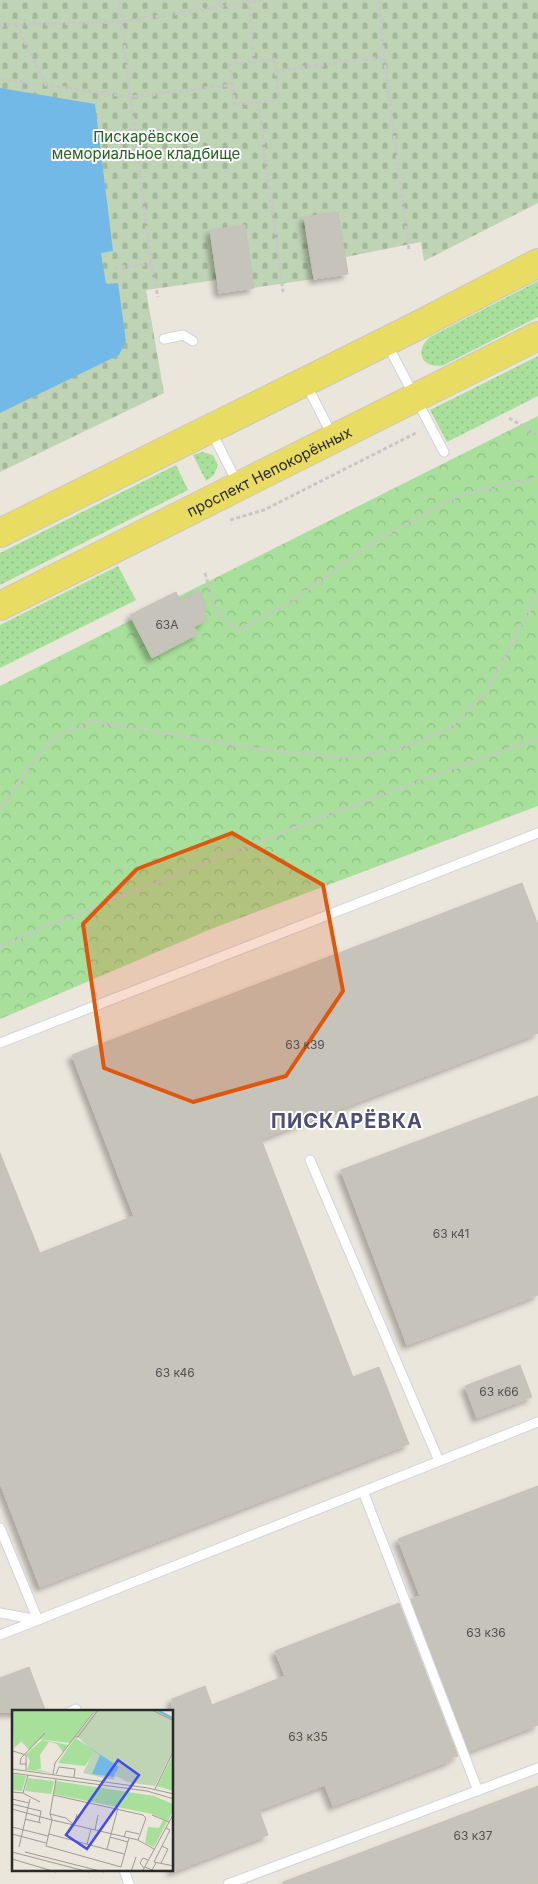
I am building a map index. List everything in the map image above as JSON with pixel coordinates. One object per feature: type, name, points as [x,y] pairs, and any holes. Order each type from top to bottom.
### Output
[{"type":"main road","points":[[0,533],[305,382],[538,263]]},
{"type":"main road","name":"проспект Непокорённых","points":[[0,606],[538,336]]},
{"type":"lane","points":[[164,339],[183,335],[193,341]]},
{"type":"lane","points":[[386,341],[444,452]]},
{"type":"lane","points":[[305,382],[334,439]]},
{"type":"lane","points":[[210,429],[239,487]]},
{"type":"lane","points":[[0,1043],[538,833]]},
{"type":"lane","points":[[310,1160],[439,1461]]},
{"type":"lane","points":[[0,1635],[538,1422]]},
{"type":"lane","points":[[363,1491],[478,1790]]},
{"type":"lane","points":[[0,1528],[38,1620]]},
{"type":"lane","points":[[0,1613],[38,1620]]},
{"type":"lane","points":[[228,1884],[538,1768]]},
{"type":"lane","points":[[125,1872],[129,1884]]},
{"type":"path","points":[[119,0],[151,264],[158,297]]},
{"type":"path","points":[[220,0],[221,6]]},
{"type":"path","points":[[0,24],[121,22],[263,0]]},
{"type":"path","points":[[379,0],[384,57],[409,250]]},
{"type":"path","points":[[249,1],[254,61]]},
{"type":"path","points":[[16,24],[46,85]]},
{"type":"path","points":[[275,72],[384,57]]},
{"type":"path","points":[[274,59],[279,99],[235,105],[230,64],[254,61],[274,59]]},
{"type":"path","points":[[0,79],[131,97],[232,85]]},
{"type":"path","points":[[258,102],[283,292]]},
{"type":"path","points":[[115,268],[151,264]]},
{"type":"path","points":[[509,418],[538,435]]},
{"type":"path","points":[[223,522],[264,510],[430,425]]},
{"type":"path","points":[[204,573],[216,610],[238,630],[285,605],[376,541],[458,496],[538,478]]},
{"type":"path","points":[[0,809],[39,754],[59,734],[92,721],[257,749],[347,758],[397,749],[449,728],[486,692],[538,594]]},
{"type":"path","points":[[0,947],[36,930],[335,812],[538,738]]},
{"type":"highlighted area","points":[[232,833],[323,885],[343,991],[286,1076],[193,1102],[104,1068],[83,924],[137,869]]},
{"type":"green space","name":"Пискарёвское мемориальное кладбище","points":[[0,0],[538,0],[538,203],[424,261],[421,242],[346,257],[348,274],[219,293],[216,280],[146,290],[164,393],[0,472]]},
{"type":"green space","points":[[538,281],[538,317],[444,365],[431,365],[423,358],[421,354],[422,348],[430,337]]},
{"type":"green space","points":[[538,356],[538,396],[447,442],[430,410]]},
{"type":"green space","points":[[538,416],[538,806],[211,929],[0,1019],[0,686]]},
{"type":"green space","points":[[202,452],[213,455],[218,465],[214,475],[206,481],[193,455]]},
{"type":"green space","points":[[176,465],[188,490],[0,585],[0,553]]},
{"type":"green space","points":[[118,566],[136,600],[0,668],[0,625]]},
{"type":"water","points":[[0,88],[95,104],[113,251],[101,253],[106,284],[118,283],[126,341],[119,355],[0,413]]},
{"type":"building","points":[[338,212],[348,274],[314,279],[304,217]]},
{"type":"building","points":[[245,225],[254,288],[219,293],[210,230]]},
{"type":"building","points":[[199,590],[205,602],[205,621],[194,627],[198,634],[152,658],[130,615],[176,592],[180,600]]},
{"type":"building","points":[[522,883],[538,925],[538,1033],[261,1139],[353,1377],[379,1367],[409,1444],[40,1587],[0,1483],[0,1153],[40,1253],[134,1216],[72,1055]]},
{"type":"building","points":[[538,1096],[538,1295],[407,1345],[341,1170]]},
{"type":"building","points":[[520,1365],[532,1397],[477,1418],[465,1386]]},
{"type":"building","points":[[538,1486],[538,1725],[469,1751],[411,1599],[420,1596],[398,1539]]},
{"type":"building","points":[[399,1603],[458,1756],[333,1806],[325,1785],[259,1810],[268,1835],[174,1871],[174,1710],[172,1710],[172,1699],[205,1686],[212,1705],[285,1676],[275,1651]]},
{"type":"building","points":[[29,1667],[45,1710],[0,1712],[0,1678]]},
{"type":"building","points":[[538,1786],[538,1884],[283,1884],[283,1882]]},
{"type":"district","name":"ПИСКАРЁВКА","points":[[347,1121]]}]
